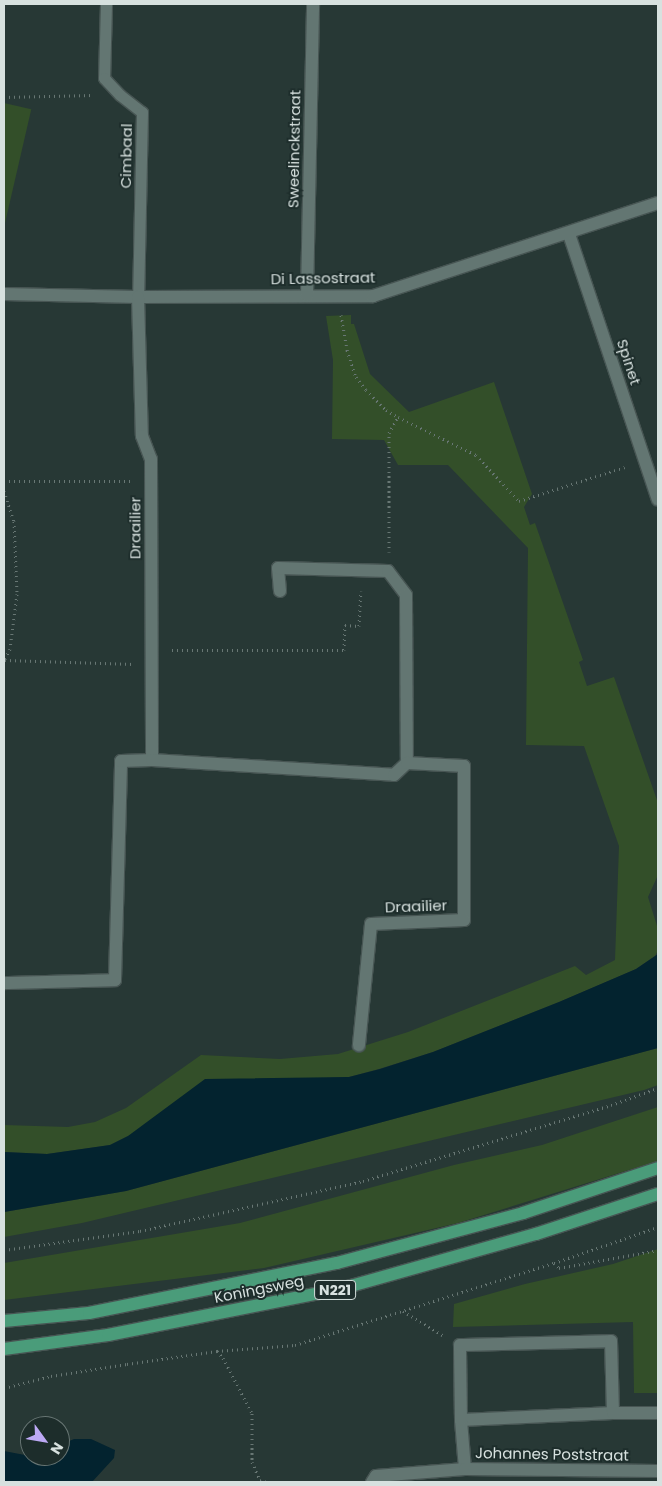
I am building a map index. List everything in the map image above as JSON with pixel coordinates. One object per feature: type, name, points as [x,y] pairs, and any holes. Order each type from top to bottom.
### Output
[{"type":"main road","name":"Koningsweg","points":[[4,1321],[89,1314],[337,1263],[523,1213],[658,1168]]},
{"type":"main road","name":"Koningsweg","points":[[4,1349],[108,1335],[340,1289],[536,1234],[658,1194]]},
{"type":"street","name":"Sweelinckstraat","points":[[307,295],[313,4]]},
{"type":"street","name":"Di Lassostraat","points":[[4,294],[138,297],[373,296],[569,234],[658,203]]},
{"type":"street","name":"Spinet","points":[[569,234],[658,500]]},
{"type":"street","name":"Draailier","points":[[138,297],[142,436],[151,460],[152,760]]},
{"type":"street","points":[[4,983],[115,980],[121,760],[152,760],[394,775],[407,763],[406,595],[388,571],[278,568],[280,592]]},
{"type":"street","name":"Draailier","points":[[359,1045],[371,924],[464,920],[464,766],[407,763]]},
{"type":"street","points":[[460,1345],[611,1341],[613,1414]]},
{"type":"street","name":"Johannes Poststraat","points":[[460,1345],[461,1420],[465,1469],[658,1471]]},
{"type":"street","points":[[461,1420],[658,1412]]},
{"type":"street","points":[[372,1482],[376,1476],[465,1469]]},
{"type":"lane","name":"Cimbaal","points":[[106,4],[104,78],[142,112],[138,297]]},
{"type":"path","points":[[4,97],[120,94]]},
{"type":"path","points":[[340,296],[347,350],[356,377],[378,402],[398,417],[476,455],[519,500],[645,460]]},
{"type":"path","points":[[388,571],[389,433],[398,417]]},
{"type":"path","points":[[4,481],[151,481]]},
{"type":"path","points":[[4,491],[14,521],[17,594],[10,649],[4,661],[152,665]]},
{"type":"path","points":[[152,650],[344,650],[345,625],[359,626],[362,570]]},
{"type":"path","points":[[4,1250],[140,1231],[363,1181],[612,1105],[658,1088]]},
{"type":"path","points":[[4,1388],[118,1365],[217,1351],[295,1345],[554,1264],[658,1227]]},
{"type":"path","points":[[554,1264],[559,1268],[658,1250]]},
{"type":"path","points":[[402,1311],[460,1345]]},
{"type":"path","points":[[217,1351],[223,1358],[252,1413],[252,1462],[260,1480],[267,1482]]},
{"type":"green space","points":[[4,103],[31,109],[4,227]]},
{"type":"green space","points":[[351,315],[351,324],[354,324],[370,374],[409,412],[494,382],[532,494],[524,507],[530,525],[535,523],[583,660],[579,662],[587,686],[614,677],[658,803],[658,875],[648,897],[658,929],[658,950],[655,956],[636,969],[559,1002],[433,1052],[379,1069],[349,1077],[303,1079],[128,1136],[110,1145],[47,1154],[4,1152],[4,1125],[68,1127],[95,1122],[126,1108],[201,1055],[280,1059],[338,1054],[408,1032],[575,966],[586,975],[615,960],[619,846],[584,746],[526,745],[528,548],[448,465],[398,465],[384,440],[332,439],[333,360],[326,316]]},
{"type":"green space","points":[[658,1048],[658,1085],[644,1090],[82,1223],[4,1237],[4,1212],[126,1191]]},
{"type":"green space","points":[[658,1107],[658,1161],[458,1223],[264,1268],[4,1300],[4,1263],[240,1223],[454,1165],[542,1145]]},
{"type":"green space","points":[[658,1249],[658,1393],[634,1393],[633,1322],[453,1327],[454,1304],[525,1284],[613,1264]]},
{"type":"water","points":[[658,954],[658,1048],[126,1191],[4,1212],[4,1152],[47,1154],[110,1145],[128,1136],[205,1079],[349,1077],[380,1069],[433,1052],[559,1002],[636,969]]},
{"type":"water","points":[[91,1439],[115,1450],[114,1458],[92,1482],[4,1482],[4,1451],[20,1454],[20,1466],[70,1466],[70,1441]]}]
